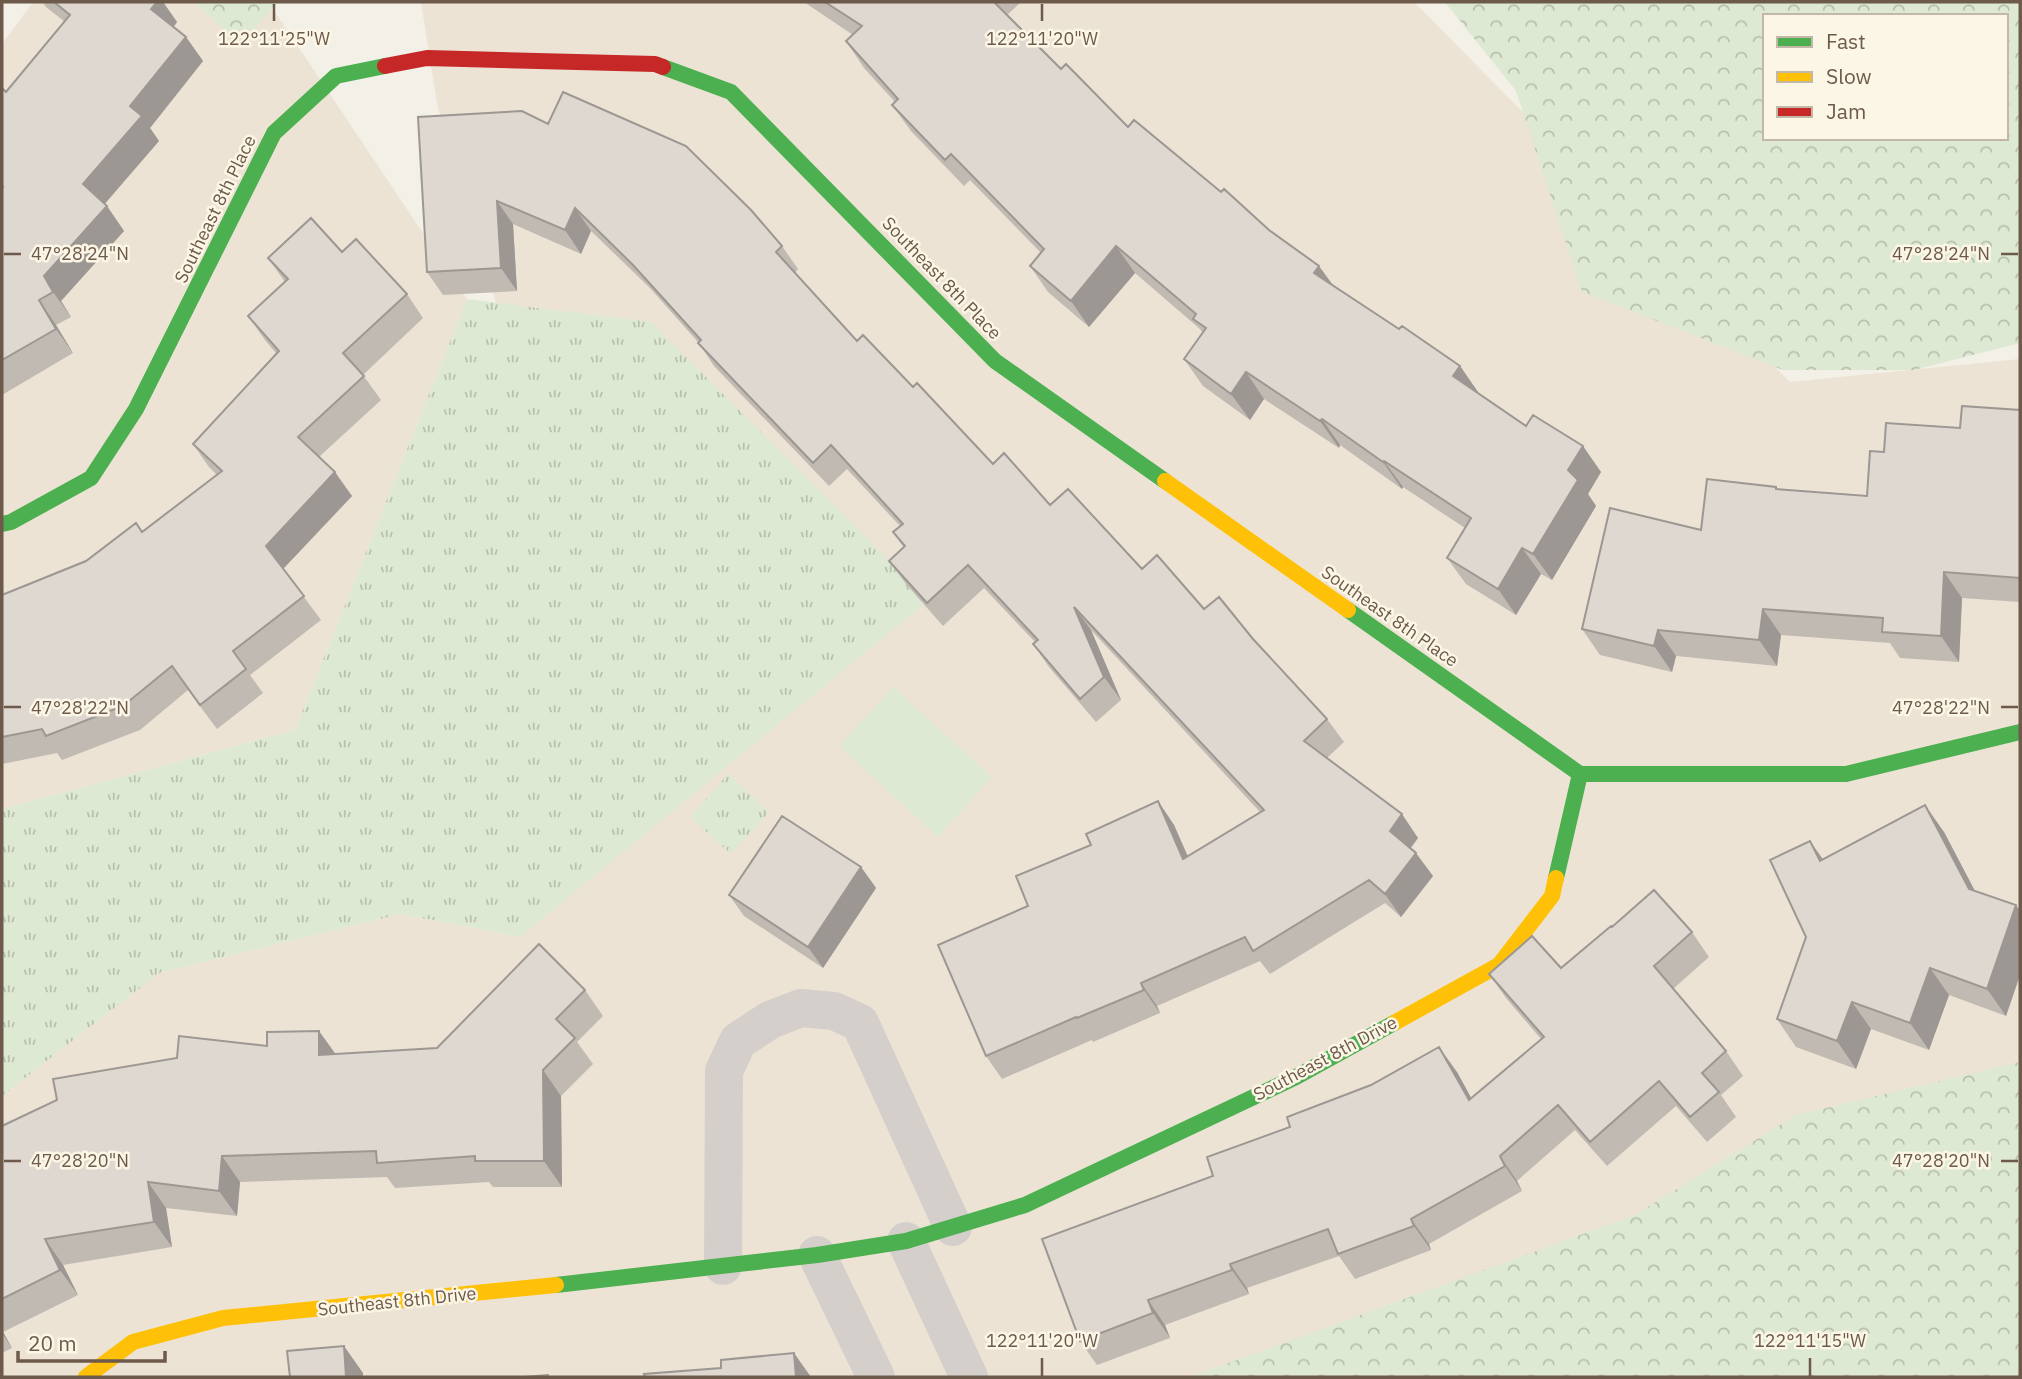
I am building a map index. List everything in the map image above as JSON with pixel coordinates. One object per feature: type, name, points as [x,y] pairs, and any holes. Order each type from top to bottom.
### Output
[{"type":"street","name":"Southeast 8th Place","points":[[2,524],[11,522],[90,478],[136,410],[274,133],[336,76],[427,58],[655,64],[731,92],[995,360],[1580,774]]},
{"type":"street","points":[[1580,774],[1846,774],[2020,732]]},
{"type":"street","name":"Southeast 8th Drive","points":[[86,1377],[132,1342],[223,1318],[517,1290],[817,1255],[906,1241],[1025,1205],[1296,1077],[1499,965],[1552,896],[1580,774]]},
{"type":"street","points":[[723,1266],[724,1071],[738,1041],[770,1020],[801,1008],[834,1011],[860,1023],[953,1227]]},
{"type":"street","points":[[906,1241],[969,1377]]},
{"type":"street","points":[[817,1255],[876,1377]]},
{"type":"shaded area","points":[[33,2],[263,2],[277,15],[467,299],[295,730],[2,809],[2,44]]},
{"type":"shaded area","points":[[421,2],[1414,2],[1790,382],[2020,359],[2020,1188],[1452,1377],[2,1377],[2,1096],[159,973],[401,914],[520,937],[651,322],[496,303],[437,104]]},
{"type":"green space","points":[[193,2],[278,2],[241,44]]},
{"type":"green space","points":[[1445,2],[2020,2],[2020,343],[1914,370],[1783,370],[1582,292],[1516,91]]},
{"type":"green space","points":[[467,299],[651,322],[929,600],[520,937],[401,914],[159,973],[2,1096],[2,809],[295,730]]},
{"type":"green space","points":[[893,687],[992,777],[938,837],[839,746]]},
{"type":"green space","points":[[728,774],[769,812],[731,854],[690,817]]},
{"type":"green space","points":[[2020,1062],[2020,1377],[1190,1377],[1635,1215],[1796,1115]]},
{"type":"building","points":[[54,2],[157,2],[151,9],[186,37],[130,106],[142,116],[83,184],[107,206],[44,276],[53,292],[39,300],[56,329],[2,360],[2,88],[6,92],[70,15]]},
{"type":"building","points":[[825,2],[994,2],[1061,69],[1066,64],[1128,127],[1134,120],[1221,192],[1224,189],[1269,230],[1319,266],[1314,273],[1399,329],[1402,326],[1460,366],[1453,376],[1526,426],[1533,415],[1583,446],[1568,470],[1578,480],[1533,554],[1522,548],[1498,589],[1447,558],[1471,518],[1246,372],[1231,394],[1184,359],[1206,328],[1193,319],[1196,314],[1116,246],[1071,301],[1030,266],[1044,249],[951,154],[945,160],[892,105],[898,99],[846,41],[862,26]]},
{"type":"building","points":[[563,92],[686,146],[751,210],[782,246],[776,252],[857,341],[863,335],[913,387],[917,383],[993,464],[1004,453],[1050,505],[1068,489],[1142,569],[1157,555],[1204,609],[1219,597],[1253,639],[1327,719],[1304,741],[1402,814],[1390,831],[1416,853],[1385,894],[1369,880],[1253,951],[1245,937],[1141,983],[1144,990],[986,1056],[938,945],[1028,906],[1016,876],[1091,845],[1086,834],[1158,801],[1183,859],[1264,810],[1074,607],[1104,677],[1080,699],[1033,644],[1038,640],[968,565],[927,603],[889,561],[905,546],[893,532],[903,524],[831,445],[813,463],[698,343],[701,340],[633,265],[575,208],[565,230],[497,201],[501,268],[427,272],[418,117],[522,111],[548,124]]},
{"type":"building","points":[[311,218],[342,252],[356,239],[407,294],[343,353],[364,376],[298,437],[335,472],[266,546],[304,596],[233,651],[246,669],[200,705],[172,666],[123,706],[46,736],[42,729],[2,737],[2,595],[86,561],[136,523],[142,532],[222,471],[193,444],[279,351],[248,316],[288,279],[268,258]]},
{"type":"building","points":[[1962,406],[2020,410],[2020,578],[1944,572],[1941,636],[1882,632],[1883,618],[1763,609],[1759,640],[1658,630],[1654,646],[1582,629],[1610,508],[1701,530],[1707,479],[1776,489],[1867,496],[1870,451],[1884,452],[1886,423],[1960,428]]},
{"type":"building","points":[[1925,805],[1969,889],[2016,905],[1987,989],[1930,968],[1910,1023],[1852,1002],[1837,1041],[1777,1019],[1806,937],[1770,860],[1810,841],[1820,861]]},
{"type":"building","points":[[782,816],[861,867],[808,947],[729,895]]},
{"type":"building","points":[[1654,890],[1692,932],[1654,966],[1726,1051],[1702,1073],[1719,1092],[1690,1117],[1659,1081],[1590,1142],[1558,1105],[1500,1156],[1505,1166],[1411,1219],[1414,1226],[1338,1254],[1328,1229],[1230,1264],[1232,1270],[1148,1300],[1153,1313],[1080,1341],[1042,1239],[1213,1176],[1207,1157],[1290,1127],[1287,1117],[1371,1085],[1439,1047],[1469,1100],[1544,1037],[1489,974],[1532,936],[1561,968]]},
{"type":"building","points":[[539,944],[585,990],[556,1019],[575,1038],[543,1070],[544,1161],[475,1161],[475,1156],[377,1163],[376,1151],[222,1156],[219,1191],[148,1182],[154,1222],[45,1239],[60,1270],[2,1299],[2,1126],[57,1100],[53,1079],[177,1058],[179,1036],[267,1046],[267,1032],[319,1031],[319,1055],[437,1048]]},
{"type":"building","points":[[344,1346],[346,1377],[290,1377],[287,1351]]},
{"type":"building","points":[[794,1353],[796,1377],[645,1377],[644,1374],[721,1368],[721,1360]]},
{"type":"traffic: fast","points":[[2,524],[11,522],[91,478],[136,409],[274,133],[336,76],[385,66]]},
{"type":"traffic: fast","points":[[663,67],[731,92],[995,361],[1165,481]]},
{"type":"traffic: fast","points":[[1348,610],[1580,774],[1846,774],[2020,732]]},
{"type":"traffic: fast","points":[[1556,878],[1580,774]]},
{"type":"traffic: fast","points":[[556,1285],[817,1255],[906,1241],[1025,1205],[1296,1077],[1394,1023]]},
{"type":"traffic: slow","points":[[1165,481],[1348,610]]},
{"type":"traffic: slow","points":[[1394,1023],[1499,965],[1552,896],[1556,878]]},
{"type":"traffic: slow","points":[[86,1377],[133,1342],[223,1318],[556,1285]]},
{"type":"traffic: jam","points":[[385,66],[427,58],[655,64],[663,67]]}]
